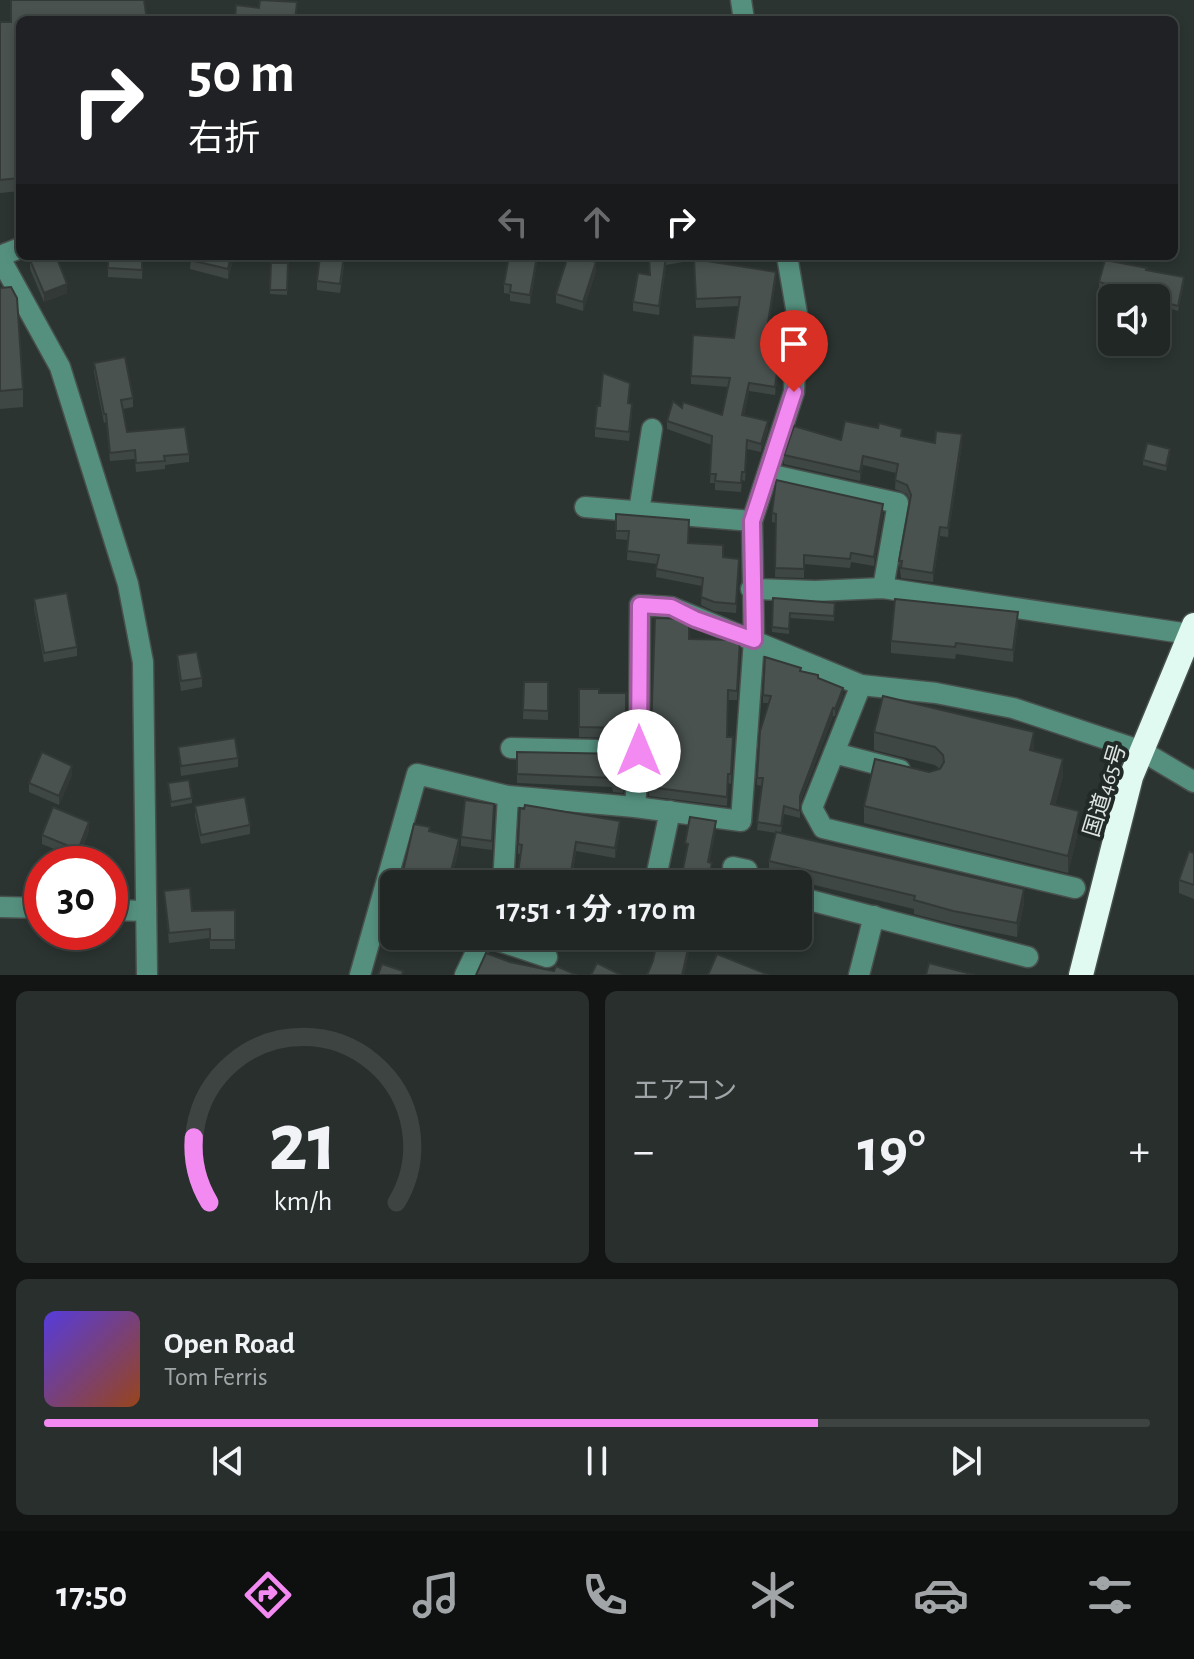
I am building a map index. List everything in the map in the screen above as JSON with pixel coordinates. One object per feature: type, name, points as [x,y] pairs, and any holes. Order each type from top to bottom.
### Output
[{"type":"highway","name":"国道465号","points":[[1081,975],[1131,777],[1192,630]]},
{"type":"street","points":[[0,257],[60,367],[128,584],[143,662],[147,975]]},
{"type":"street","points":[[360,975],[417,774],[508,796],[635,807],[741,821],[754,640],[752,521],[794,392],[797,314],[788,260]]},
{"type":"street","points":[[639,511],[652,429]]},
{"type":"street","points":[[768,474],[898,503],[883,588]]},
{"type":"street","points":[[585,507],[752,521]]},
{"type":"street","points":[[751,589],[815,591],[883,588],[1192,630]]},
{"type":"street","points":[[635,807],[639,751],[640,605],[671,607],[861,685],[936,693],[1013,708],[1142,751],[1194,782]]},
{"type":"street","points":[[861,685],[812,808],[823,828],[1075,888]]},
{"type":"street","points":[[511,748],[639,751]]},
{"type":"street","points":[[834,753],[917,774]]},
{"type":"street","points":[[504,870],[508,796]]},
{"type":"street","points":[[658,870],[670,811]]},
{"type":"street","points":[[812,900],[1028,957]]},
{"type":"street","points":[[0,907],[24,908]]},
{"type":"street","points":[[128,910],[146,911]]},
{"type":"street","points":[[859,975],[874,916]]},
{"type":"street","points":[[465,975],[477,950]]},
{"type":"street","points":[[526,950],[547,957]]},
{"type":"building","points":[[11,0],[144,0],[146,16],[16,16],[16,178],[0,180],[0,22],[11,22]]},
{"type":"building","points":[[260,0],[297,2],[295,16],[235,16],[236,5],[259,8]]},
{"type":"building","points":[[30,260],[58,260],[67,284],[44,293]]},
{"type":"building","points":[[108,260],[142,260],[142,270],[108,268]]},
{"type":"building","points":[[190,260],[230,260],[228,269]]},
{"type":"building","points":[[320,260],[343,260],[340,284],[317,281]]},
{"type":"building","points":[[508,260],[536,260],[530,295],[510,292],[511,285],[504,284]]},
{"type":"building","points":[[567,260],[596,262],[583,302],[556,294]]},
{"type":"building","points":[[649,260],[666,260],[659,306],[633,302],[638,273],[650,275]]},
{"type":"building","points":[[694,260],[776,272],[764,348],[780,350],[775,387],[749,383],[742,415],[768,421],[761,444],[747,440],[745,472],[742,472],[741,483],[715,481],[716,474],[710,474],[712,436],[667,421],[673,401],[682,408],[683,402],[722,415],[730,378],[691,376],[693,335],[734,338],[740,297],[696,299]]},
{"type":"building","points":[[1105,260],[1184,277],[1178,306],[1170,304],[1170,284],[1099,282]]},
{"type":"building","points":[[271,263],[288,263],[287,290],[270,290]]},
{"type":"building","points":[[11,287],[17,298],[23,389],[0,391],[0,288]]},
{"type":"building","points":[[125,357],[133,398],[121,400],[127,432],[185,427],[189,454],[164,456],[165,461],[136,463],[135,450],[110,453],[106,414],[94,363]]},
{"type":"building","points":[[603,373],[630,383],[628,403],[632,404],[629,432],[595,428]]},
{"type":"building","points":[[845,421],[878,428],[879,423],[902,429],[901,436],[935,443],[936,431],[962,434],[948,528],[940,527],[933,573],[901,568],[902,561],[899,561],[911,495],[907,485],[895,480],[898,464],[863,456],[860,472],[784,455],[794,426],[841,440]]},
{"type":"building","points":[[1147,443],[1170,449],[1166,466],[1143,460]]},
{"type":"building","points":[[776,480],[883,504],[874,557],[851,553],[850,559],[804,555],[804,569],[775,568],[776,514],[772,513]]},
{"type":"building","points":[[616,514],[689,520],[688,543],[723,545],[723,557],[739,559],[736,604],[701,597],[703,578],[656,569],[659,555],[627,551],[629,531],[616,531]]},
{"type":"building","points":[[67,593],[77,647],[44,653],[34,599]]},
{"type":"building","points":[[773,598],[835,603],[834,616],[790,613],[789,629],[772,627]]},
{"type":"building","points":[[895,599],[1018,612],[1013,650],[956,643],[955,647],[891,641]]},
{"type":"building","points":[[655,618],[689,619],[689,639],[740,640],[737,691],[728,690],[727,737],[733,737],[727,797],[649,787]]},
{"type":"building","points":[[197,652],[202,678],[181,681],[177,655]]},
{"type":"building","points":[[765,657],[801,668],[800,671],[818,675],[818,678],[843,688],[800,796],[800,811],[784,806],[781,826],[757,822],[763,778],[757,778],[760,731],[771,696],[763,695]]},
{"type":"building","points":[[524,682],[548,682],[548,711],[523,710]]},
{"type":"building","points":[[579,689],[626,693],[626,728],[579,727]]},
{"type":"building","points":[[883,696],[1034,732],[1030,750],[1063,759],[1051,804],[1079,811],[1068,856],[864,806],[875,759],[929,772],[940,769],[944,762],[943,755],[935,747],[874,732]]},
{"type":"building","points":[[235,738],[238,758],[181,766],[178,747]]},
{"type":"building","points":[[42,752],[72,766],[59,796],[29,783]]},
{"type":"building","points":[[517,752],[625,754],[623,784],[613,783],[612,778],[517,774]]},
{"type":"building","points":[[189,780],[192,798],[171,802],[168,783]]},
{"type":"building","points":[[245,797],[250,825],[201,835],[195,806]]},
{"type":"building","points":[[465,800],[494,804],[492,841],[461,837]]},
{"type":"building","points":[[525,805],[620,821],[615,848],[576,842],[571,870],[518,870],[522,845],[518,844],[520,808],[524,809]]},
{"type":"building","points":[[53,807],[89,822],[80,846],[68,846],[42,835]]},
{"type":"building","points":[[690,817],[716,821],[708,862],[712,863],[710,870],[683,870],[688,844],[685,843]]},
{"type":"building","points":[[414,824],[459,839],[451,870],[403,870]]},
{"type":"building","points":[[776,832],[1024,889],[1017,923],[953,911],[914,900],[915,896],[769,861]]},
{"type":"building","points":[[1189,851],[1194,853],[1194,885],[1179,880]]},
{"type":"building","points":[[190,888],[192,911],[235,910],[235,940],[210,940],[210,929],[169,933],[164,891]]},
{"type":"building","points":[[655,950],[688,950],[682,975],[647,975]]},
{"type":"building","points":[[486,953],[510,962],[554,971],[556,966],[577,975],[476,975]]},
{"type":"building","points":[[717,954],[769,975],[708,975]]},
{"type":"building","points":[[597,963],[621,975],[591,975]]},
{"type":"building","points":[[929,963],[975,975],[926,975]]},
{"type":"building","points":[[382,964],[403,971],[402,975],[378,975]]},
{"type":"route","points":[[639,751],[640,605],[671,607],[754,640],[752,521],[794,392]]}]
